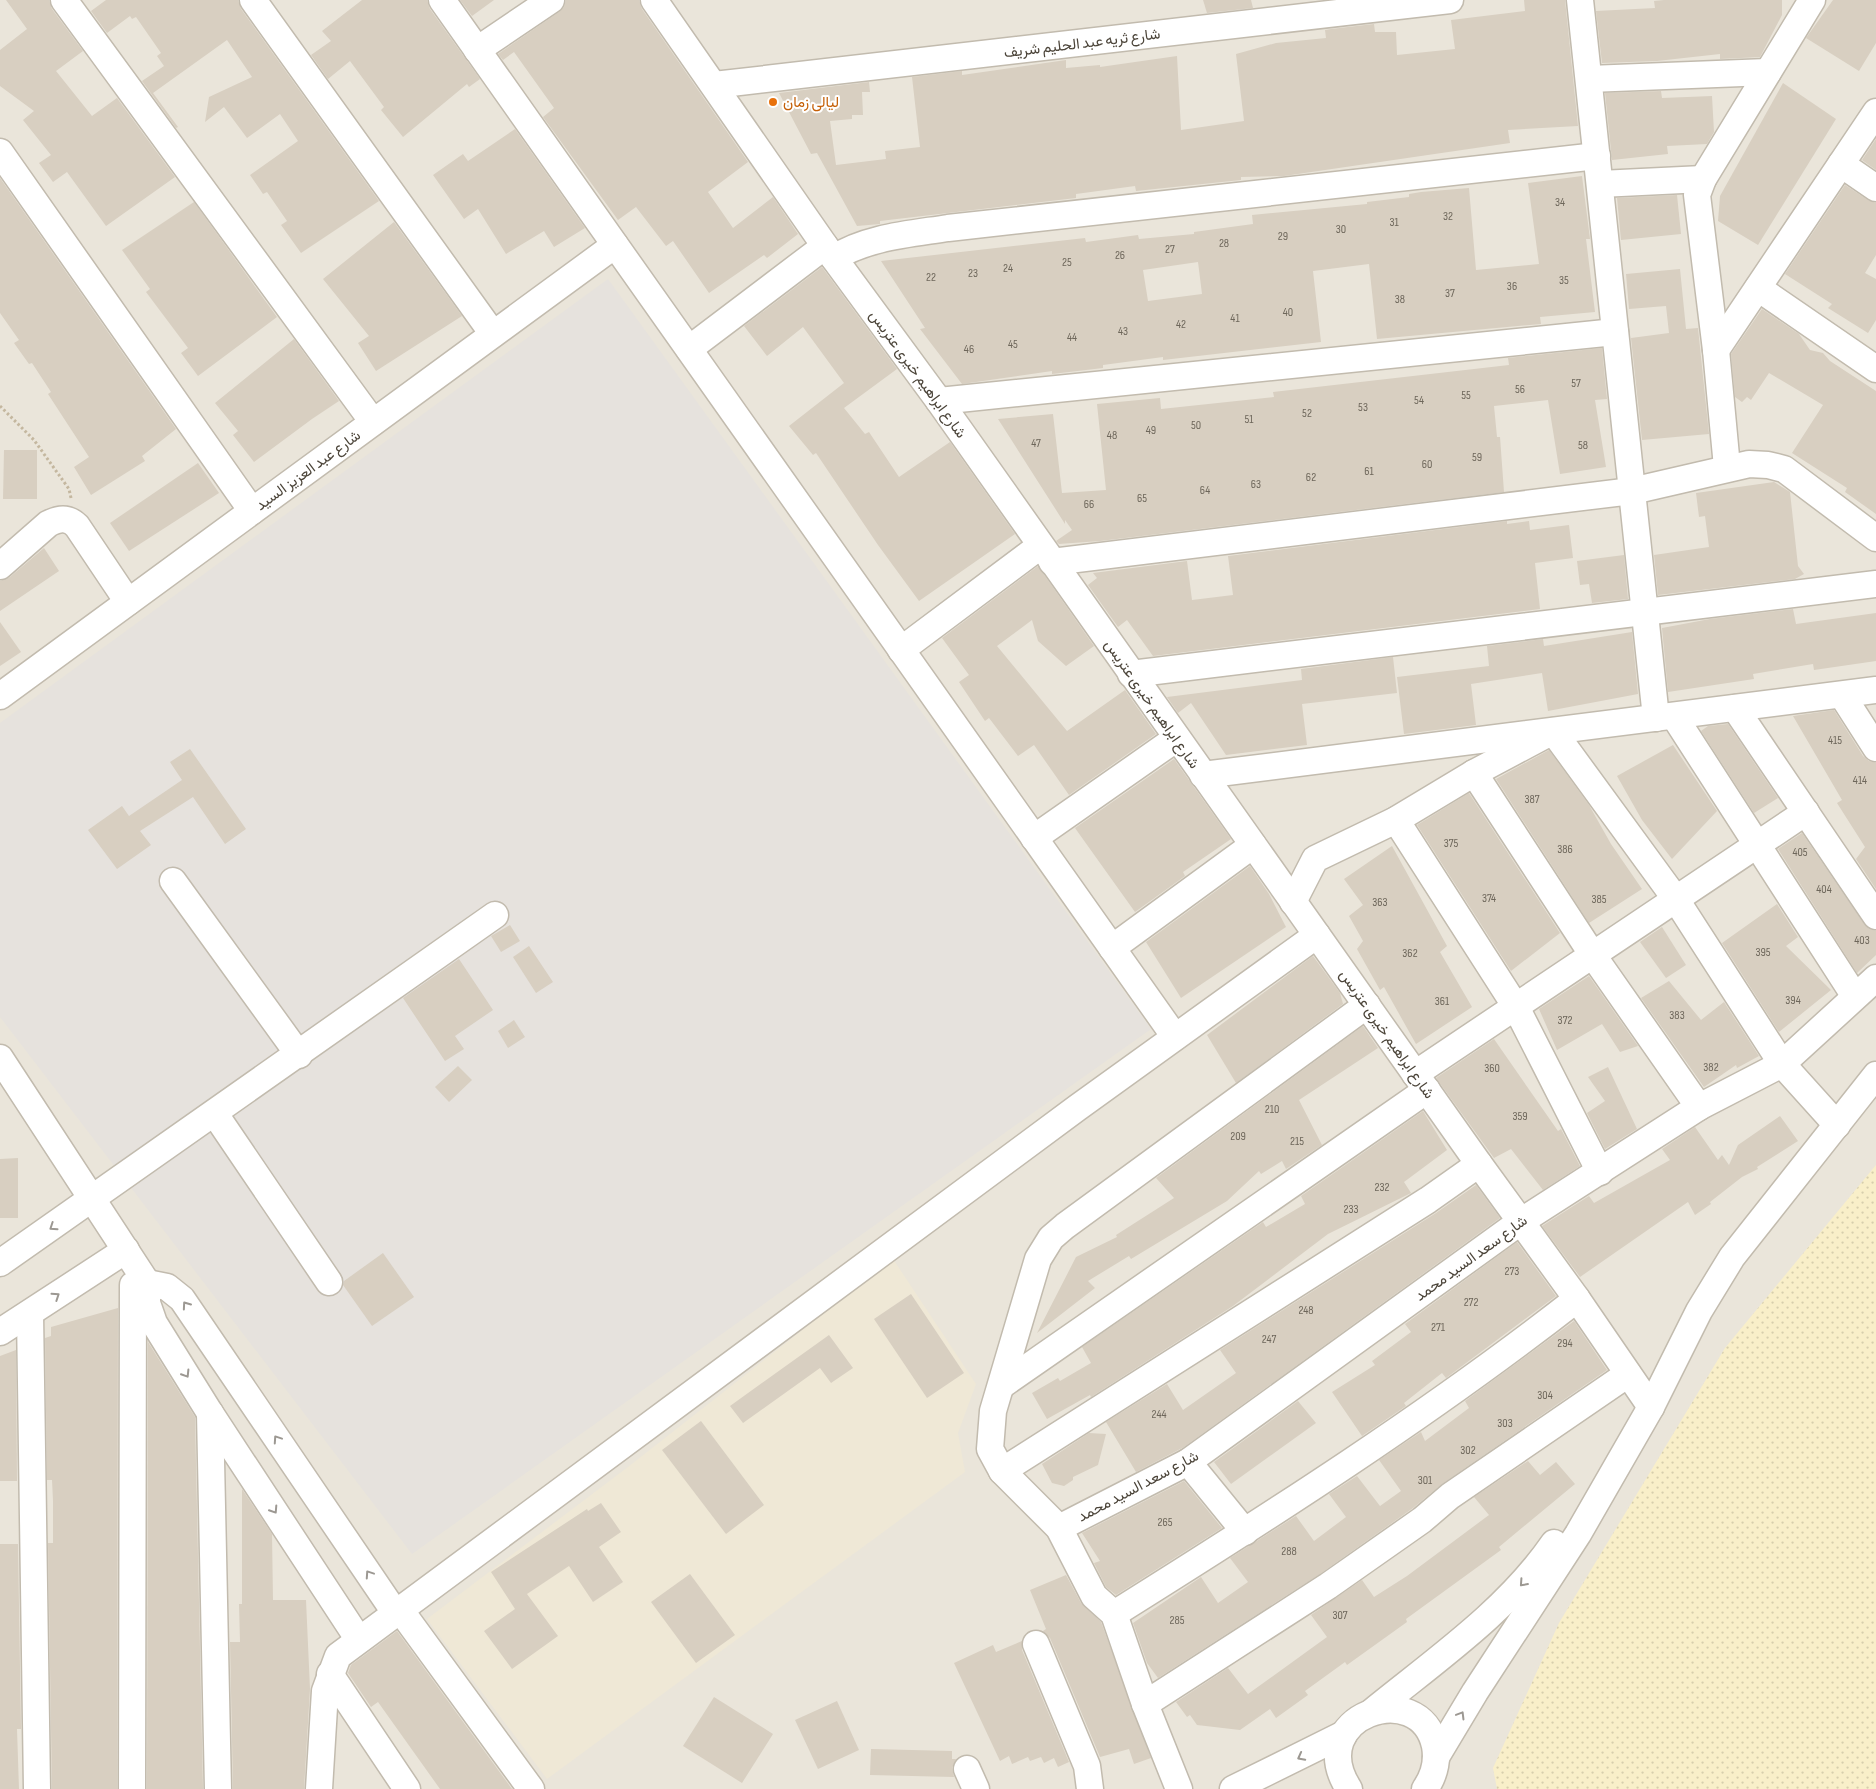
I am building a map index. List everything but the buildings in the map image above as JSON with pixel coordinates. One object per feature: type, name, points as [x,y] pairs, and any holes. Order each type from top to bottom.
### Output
[{"type":"street","points":[[64,0],[373,422]]},
{"type":"street","points":[[253,0],[494,334]]},
{"type":"street","points":[[442,0],[1175,1037]]},
{"type":"street","points":[[477,50],[551,0]]},
{"type":"street","name":"شارع ابراهيم خيرى عتريس","points":[[654,0],[829,252],[939,401],[1520,1222],[1577,1299],[1628,1374],[1652,1398]]},
{"type":"street","name":"شارع ثريه عبد الحليم شريف","points":[[714,85],[1450,0]]},
{"type":"street","points":[[1580,0],[1645,612],[1665,717],[1757,844],[1854,995]]},
{"type":"street","points":[[1727,467],[1716,350],[1697,204],[1702,179],[1812,0]]},
{"type":"street","points":[[1589,79],[1768,72]]},
{"type":"street","points":[[1716,350],[1876,112]]},
{"type":"street","points":[[0,152],[252,511]]},
{"type":"street","points":[[690,349],[829,252],[847,250],[872,242],[948,228],[1597,156]]},
{"type":"street","points":[[1842,164],[1876,188]]},
{"type":"street","points":[[1600,184],[1702,179]]},
{"type":"street","name":"شارع عبد العزيز السيد","points":[[0,696],[615,245]]},
{"type":"street","points":[[1758,288],[1876,369]]},
{"type":"street","points":[[939,401],[1615,332]]},
{"type":"street","points":[[901,650],[1046,554],[1632,490],[1727,467],[1750,464],[1768,465],[1784,470],[1876,538]]},
{"type":"street","points":[[0,566],[48,524],[56,520],[72,521],[128,602]]},
{"type":"street","points":[[1131,674],[1876,584]]},
{"type":"street","points":[[1203,775],[1876,690]]},
{"type":"street","points":[[1842,695],[1876,748]]},
{"type":"street","points":[[1735,708],[1876,916]]},
{"type":"street","points":[[1293,902],[1315,859],[1396,820],[1474,773],[1553,731]]},
{"type":"street","points":[[1553,731],[1675,898],[1782,1064],[1837,1125]]},
{"type":"street","points":[[1034,838],[1177,738]]},
{"type":"street","points":[[1474,773],[1592,954],[1698,1107]]},
{"type":"street","points":[[1002,1385],[1421,1082],[1516,1006],[1806,812]]},
{"type":"street","points":[[1396,820],[1516,1006],[1600,1172]]},
{"type":"street","points":[[1112,948],[1253,845]]},
{"type":"street","points":[[173,882],[299,1054]]},
{"type":"street","points":[[0,1263],[93,1200],[495,915]]},
{"type":"street","points":[[318,1789],[325,1691],[338,1656],[1175,1037],[1317,935]]},
{"type":"street","name":"شارع سعد السيد محمد","points":[[1059,1528],[1188,1462],[1520,1222],[1698,1107],[1782,1064],[1854,995],[1876,978]]},
{"type":"street","points":[[1180,1789],[1145,1704],[1114,1614],[1094,1596],[1059,1528],[1002,1471],[990,1449],[993,1411],[1038,1259],[1051,1238],[1367,1006]]},
{"type":"street","points":[[0,1058],[147,1283],[147,1303],[152,1318],[210,1413],[359,1640]]},
{"type":"street","points":[[1431,1779],[1475,1692],[1578,1534],[1698,1312],[1732,1257],[1876,1075]]},
{"type":"street","points":[[215,1114],[329,1282]]},
{"type":"street","points":[[1002,1471],[1428,1200],[1479,1164]]},
{"type":"street","points":[[0,1332],[129,1256]]},
{"type":"street","points":[[129,1256],[132,1789]]},
{"type":"street","points":[[147,1283],[167,1287],[182,1299],[398,1612],[531,1789]]},
{"type":"street","points":[[1114,1614],[1245,1532],[1451,1393],[1577,1299]]},
{"type":"street","points":[[30,1314],[37,1789]]},
{"type":"street","points":[[1145,1704],[1328,1586],[1422,1520],[1450,1496],[1628,1374]]},
{"type":"street","points":[[1233,1789],[1344,1734],[1362,1716],[1374,1711],[1497,1609],[1539,1566],[1559,1536],[1629,1417],[1652,1398]]},
{"type":"street","points":[[210,1413],[218,1789]]},
{"type":"street","points":[[1188,1462],[1245,1532]]},
{"type":"street","points":[[1036,1644],[1087,1766],[1090,1789]]},
{"type":"street","points":[[330,1674],[407,1789]]},
{"type":"street","points":[[1374,1711],[1399,1710],[1421,1722],[1429,1732],[1431,1779]]},
{"type":"street","points":[[1344,1734],[1340,1745],[1338,1762],[1343,1779],[1349,1789]]},
{"type":"path","points":[[0,406],[34,440],[69,490],[73,506],[72,521]]},
{"type":"shaded area","points":[[0,0],[1876,0],[1876,1789],[0,1789]]},
{"type":"shaded area","points":[[608,279],[1151,1029],[412,1554],[0,1017],[0,723]]},
{"type":"shaded area","points":[[893,1259],[976,1384],[958,1433],[965,1472],[547,1779],[427,1619],[628,1467]]},
{"type":"sand","points":[[1876,1165],[1876,1789],[1497,1789],[1493,1768],[1559,1623],[1725,1348]]},
{"type":"place","name":"ليالى زمان","points":[[773,102]]}]
